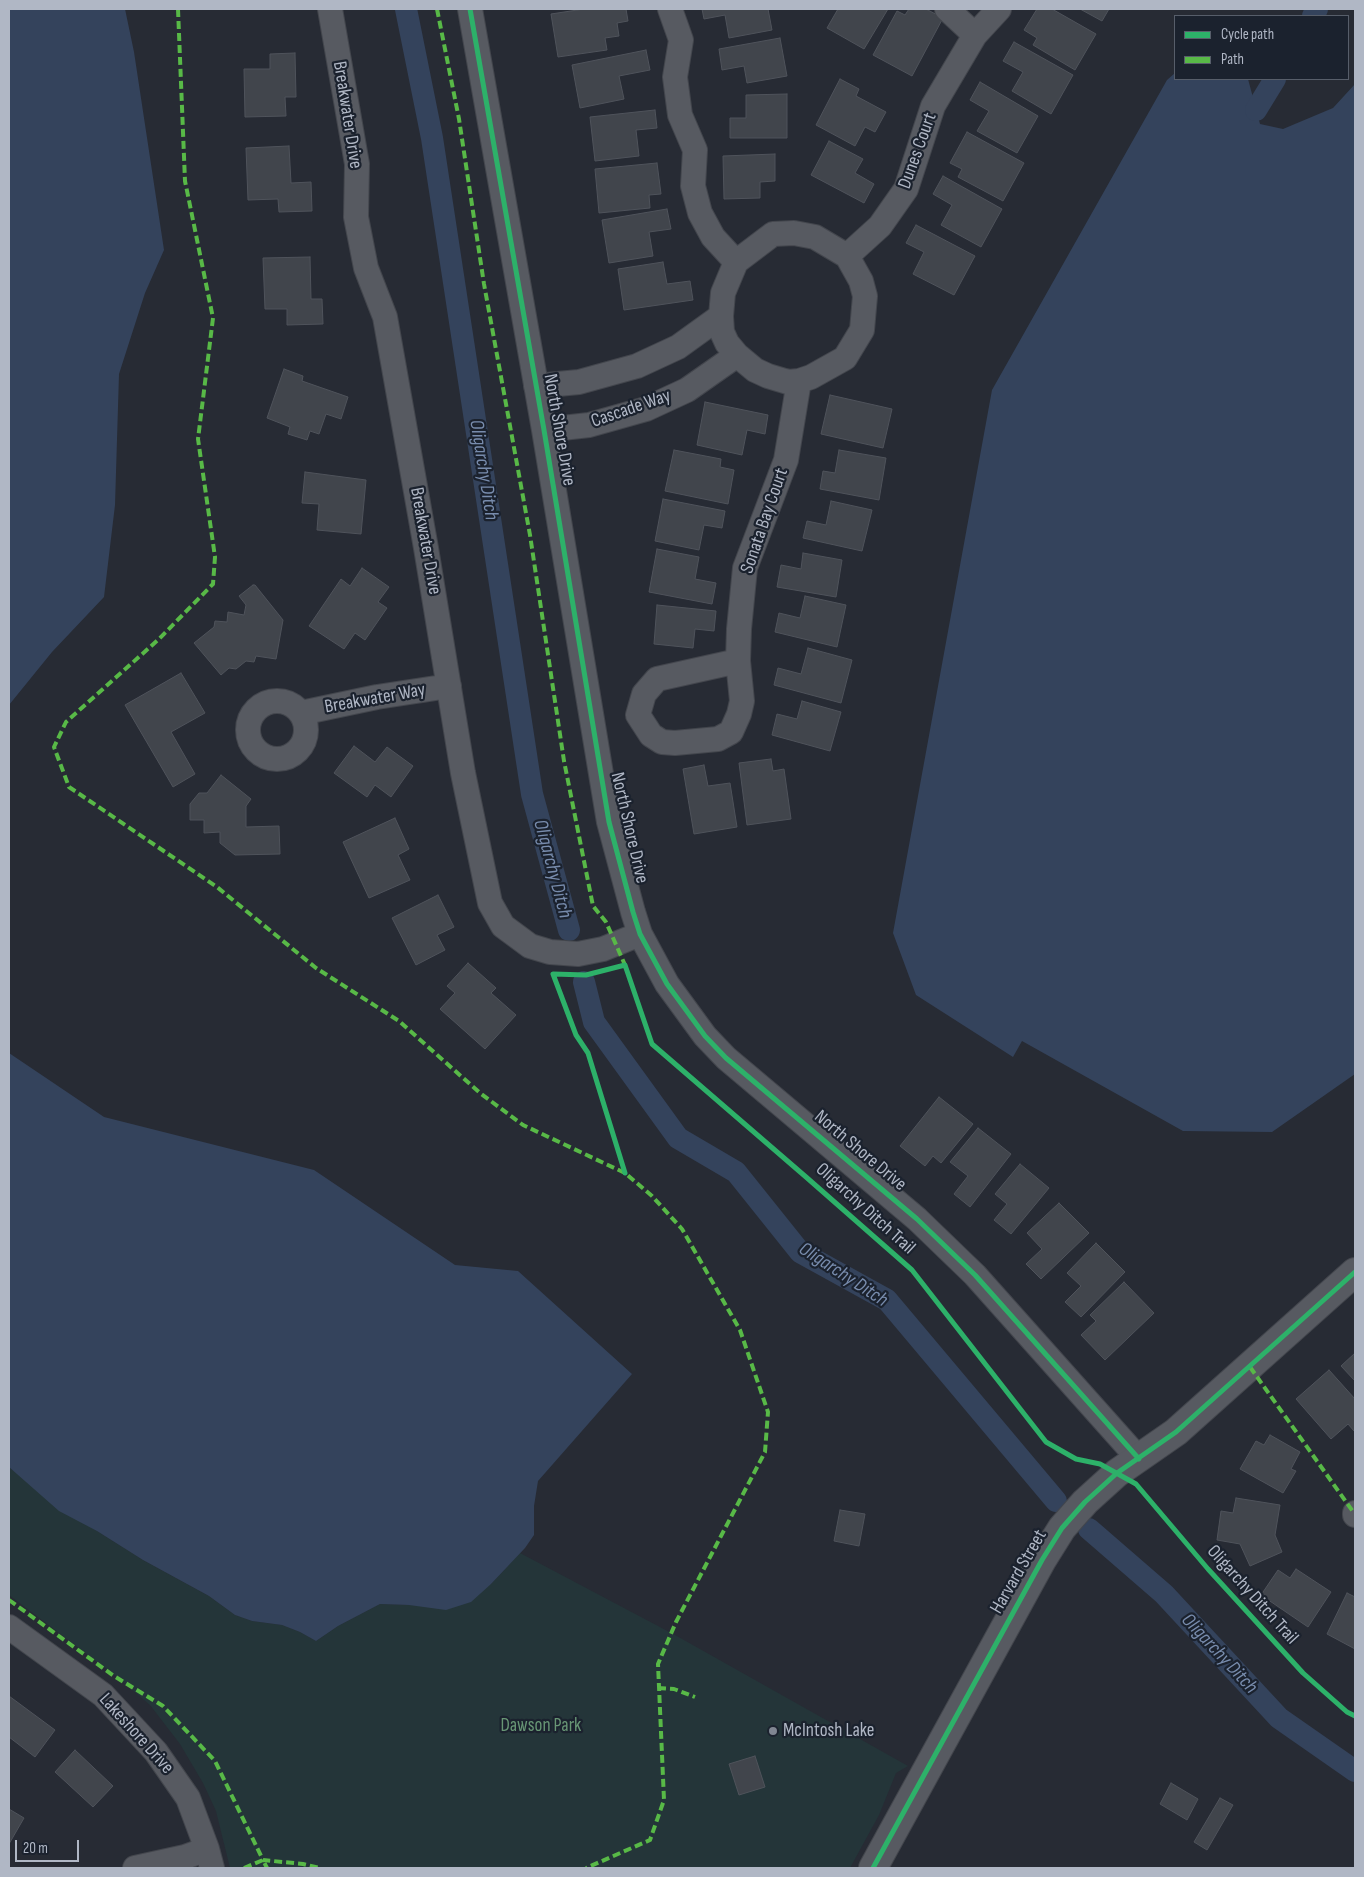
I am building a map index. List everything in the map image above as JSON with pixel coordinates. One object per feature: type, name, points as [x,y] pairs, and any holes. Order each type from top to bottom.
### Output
[{"type":"street","name":"Breakwater Drive","points":[[330,9],[357,164],[356,216],[366,268],[386,317],[463,773],[490,903],[503,926],[530,946],[550,952],[578,954],[603,949],[640,934]]},
{"type":"street","name":"North Shore Drive","points":[[470,9],[544,430],[609,822],[640,934],[666,984],[705,1036],[726,1058],[925,1226],[975,1275],[1139,1459]]},
{"type":"street","points":[[670,9],[681,40],[675,77],[680,115],[695,150],[693,186],[700,213],[713,237],[736,262]]},
{"type":"street","points":[[947,9],[975,35]]},
{"type":"street","name":"Dunes Court","points":[[847,256],[880,226],[906,189],[933,106],[975,35],[999,9]]},
{"type":"street","points":[[794,233],[815,237],[847,256],[861,282],[865,296],[862,330],[845,358],[826,370],[799,381],[788,382],[755,370],[737,355],[727,343],[722,332],[723,294],[736,262],[774,234],[794,233]]},
{"type":"street","name":"Cascade Way","points":[[536,386],[579,382],[637,366],[678,347],[721,316]]},
{"type":"street","name":"Cascade Way","points":[[544,430],[589,425],[646,409],[687,390],[737,355]]},
{"type":"street","name":"Sonata Bay Court","points":[[738,662],[657,680],[644,694],[638,715],[651,734],[662,742],[675,743],[718,739],[731,732],[740,714],[742,701],[738,662],[739,629],[745,568],[786,460],[799,381]]},
{"type":"street","name":"Breakwater Way","points":[[301,713],[377,696],[449,686]]},
{"type":"street","name":"Harvard Street","points":[[873,1868],[1042,1560],[1062,1528],[1085,1502],[1117,1473],[1139,1459],[1183,1425],[1355,1272]]},
{"type":"street","name":"Lakeshore Drive","points":[[9,1627],[104,1695],[156,1752],[188,1798],[210,1859],[185,1857],[135,1868]]},
{"type":"green space","name":"Dawson Park","points":[[9,1467],[97,1531],[143,1560],[209,1596],[235,1615],[252,1621],[282,1625],[316,1641],[338,1626],[380,1604],[409,1605],[491,1584],[520,1553],[675,1635],[908,1766],[896,1773],[879,1815],[850,1868],[230,1868],[216,1811],[203,1783],[180,1744],[150,1705],[117,1677],[9,1595]]},
{"type":"water","points":[[9,9],[125,9],[134,52],[164,250],[145,293],[119,374],[115,505],[104,597],[52,652],[9,705]]},
{"type":"water","points":[[1174,74],[1174,80],[1248,80],[1260,124],[1283,129],[1333,108],[1355,84],[1355,1074],[1272,1132],[1183,1131],[1022,1041],[1013,1057],[916,995],[893,933],[992,390],[1167,80]]},
{"type":"water","points":[[9,1053],[104,1117],[314,1170],[455,1265],[518,1271],[632,1374],[538,1481],[534,1506],[534,1535],[525,1548],[471,1602],[446,1610],[409,1605],[380,1604],[338,1626],[316,1641],[282,1625],[252,1621],[235,1615],[209,1596],[59,1511],[9,1467]]},
{"type":"building","points":[[584,9],[626,9],[628,21],[617,23],[619,36],[605,38],[607,50],[558,57],[551,14]]},
{"type":"building","points":[[702,9],[768,9],[772,30],[729,38],[725,15],[704,19]]},
{"type":"building","points":[[838,9],[888,9],[864,49],[827,28]]},
{"type":"building","points":[[909,9],[926,9],[943,18],[912,76],[873,55],[897,11],[905,15]]},
{"type":"building","points":[[1037,9],[1052,9],[1096,34],[1075,70],[1033,45],[1037,38],[1024,30]]},
{"type":"building","points":[[1080,9],[1109,9],[1102,21]]},
{"type":"building","points":[[780,38],[787,76],[747,83],[744,66],[722,70],[719,49]]},
{"type":"building","points":[[1014,42],[1073,75],[1051,114],[1012,91],[1023,72],[1003,61]]},
{"type":"building","points":[[646,50],[650,70],[619,76],[624,99],[580,108],[572,65]]},
{"type":"building","points":[[295,53],[296,97],[285,97],[286,116],[245,117],[244,69],[270,69],[270,54]]},
{"type":"building","points":[[840,79],[859,89],[856,96],[886,112],[875,132],[865,127],[855,146],[816,125]]},
{"type":"building","points":[[980,82],[1038,116],[1017,153],[977,131],[989,111],[970,100]]},
{"type":"building","points":[[787,94],[787,138],[730,138],[730,118],[746,118],[746,95]]},
{"type":"building","points":[[655,110],[657,128],[636,130],[639,156],[595,161],[590,117]]},
{"type":"building","points":[[967,132],[1024,163],[1003,201],[958,177],[962,169],[950,163]]},
{"type":"building","points":[[829,141],[863,159],[855,173],[874,184],[864,203],[811,175]]},
{"type":"building","points":[[289,146],[291,183],[311,182],[312,211],[279,212],[278,199],[248,200],[246,148]]},
{"type":"building","points":[[775,154],[775,181],[760,182],[760,198],[724,199],[723,156]]},
{"type":"building","points":[[657,163],[661,194],[649,195],[650,208],[599,213],[595,169]]},
{"type":"building","points":[[943,176],[1002,209],[981,247],[941,225],[952,205],[933,194]]},
{"type":"building","points":[[667,209],[671,229],[649,232],[653,256],[609,263],[602,220]]},
{"type":"building","points":[[916,225],[975,256],[954,295],[913,274],[924,252],[906,243]]},
{"type":"building","points":[[310,257],[311,299],[322,299],[323,324],[287,325],[287,309],[265,309],[263,258]]},
{"type":"building","points":[[663,262],[667,284],[690,281],[693,300],[624,310],[618,269]]},
{"type":"building","points":[[284,369],[303,376],[302,381],[348,397],[341,419],[326,414],[319,434],[310,431],[307,440],[288,434],[290,427],[267,418]]},
{"type":"building","points":[[830,395],[892,409],[883,448],[821,434]]},
{"type":"building","points":[[705,402],[768,415],[765,434],[747,430],[742,455],[697,445]]},
{"type":"building","points":[[674,450],[721,459],[720,467],[734,470],[728,504],[665,491]]},
{"type":"building","points":[[839,450],[886,458],[879,500],[820,489],[823,471],[835,473]]},
{"type":"building","points":[[305,472],[366,480],[361,534],[317,530],[319,504],[302,503]]},
{"type":"building","points":[[663,499],[725,511],[722,528],[704,525],[699,550],[655,541]]},
{"type":"building","points":[[831,501],[872,510],[862,551],[803,538],[807,521],[826,525]]},
{"type":"building","points":[[657,549],[699,557],[695,579],[716,583],[712,604],[649,592]]},
{"type":"building","points":[[803,553],[842,560],[836,597],[777,587],[781,565],[801,569]]},
{"type":"building","points":[[362,568],[389,587],[378,602],[387,608],[365,640],[355,633],[344,649],[309,626],[341,579],[350,586]]},
{"type":"building","points":[[255,585],[283,620],[276,659],[256,656],[254,662],[246,661],[236,669],[229,668],[221,675],[194,643],[214,627],[215,621],[227,622],[228,612],[244,615],[246,605],[239,596]]},
{"type":"building","points":[[805,596],[846,605],[837,647],[775,632],[779,613],[800,618]]},
{"type":"building","points":[[657,605],[716,611],[714,631],[695,629],[693,648],[654,644]]},
{"type":"building","points":[[808,648],[852,660],[841,703],[774,685],[778,668],[801,674]]},
{"type":"building","points":[[181,673],[205,713],[171,732],[195,774],[173,787],[125,705]]},
{"type":"building","points":[[802,701],[841,712],[830,751],[772,735],[777,714],[797,719]]},
{"type":"building","points":[[354,746],[375,762],[387,747],[413,766],[391,797],[375,785],[367,797],[334,773]]},
{"type":"building","points":[[771,759],[773,771],[784,769],[791,819],[747,825],[739,763]]},
{"type":"building","points":[[704,765],[708,786],[730,783],[737,827],[694,834],[683,769]]},
{"type":"building","points":[[221,775],[251,799],[246,806],[246,827],[279,826],[280,854],[235,855],[220,843],[220,832],[204,833],[204,820],[190,820],[190,804],[199,793],[207,793]]},
{"type":"building","points":[[395,818],[409,849],[398,855],[410,880],[369,898],[343,842]]},
{"type":"building","points":[[438,895],[454,927],[437,935],[445,950],[416,965],[392,918]]},
{"type":"building","points":[[468,963],[496,988],[491,993],[516,1015],[485,1049],[440,1009],[455,993],[447,986]]},
{"type":"building","points":[[939,1097],[973,1124],[941,1163],[933,1156],[925,1166],[900,1146]]},
{"type":"building","points":[[978,1128],[1011,1154],[970,1207],[954,1194],[968,1176],[950,1162]]},
{"type":"building","points":[[1020,1164],[1049,1188],[1011,1234],[994,1220],[1007,1204],[995,1194]]},
{"type":"building","points":[[1059,1203],[1089,1233],[1041,1279],[1026,1264],[1042,1249],[1027,1233]]},
{"type":"building","points":[[1096,1243],[1125,1272],[1081,1317],[1065,1302],[1081,1286],[1067,1273]]},
{"type":"building","points":[[1124,1282],[1154,1313],[1105,1360],[1081,1335],[1096,1321],[1090,1315]]},
{"type":"building","points":[[1355,1353],[1355,1381],[1341,1366]]},
{"type":"building","points":[[1329,1370],[1355,1399],[1355,1430],[1348,1424],[1331,1439],[1296,1399]]},
{"type":"building","points":[[1270,1435],[1300,1452],[1291,1469],[1296,1471],[1283,1493],[1240,1469],[1256,1441],[1264,1445]]},
{"type":"building","points":[[1236,1498],[1280,1505],[1275,1535],[1282,1552],[1250,1566],[1240,1544],[1217,1540],[1221,1511],[1233,1513]]},
{"type":"building","points":[[840,1510],[865,1514],[859,1546],[834,1541]]},
{"type":"building","points":[[1296,1569],[1331,1592],[1308,1627],[1261,1595],[1278,1570],[1290,1578]]},
{"type":"building","points":[[1347,1593],[1355,1597],[1355,1649],[1327,1634]]},
{"type":"building","points":[[9,1696],[55,1730],[35,1757],[9,1737]]},
{"type":"building","points":[[75,1750],[113,1786],[93,1807],[55,1772]]},
{"type":"building","points":[[755,1756],[765,1787],[739,1795],[729,1764]]},
{"type":"building","points":[[1171,1783],[1198,1799],[1187,1820],[1160,1804]]},
{"type":"building","points":[[1220,1798],[1233,1805],[1207,1850],[1194,1842]]},
{"type":"building","points":[[9,1809],[24,1818],[9,1844]]},
{"type":"waterway","name":"Oligarchy Ditch","points":[[406,9],[432,138],[532,794],[569,930]]},
{"type":"waterway","points":[[1314,15],[1317,9]]},
{"type":"waterway","points":[[1256,110],[1274,80]]},
{"type":"waterway","name":"Oligarchy Ditch","points":[[584,982],[594,1022],[678,1138],[736,1172],[800,1252],[887,1300],[1056,1501]]},
{"type":"waterway","name":"Oligarchy Ditch","points":[[1089,1529],[1164,1594],[1279,1718],[1355,1771]]},
{"type":"marked path","points":[[178,9],[185,181],[213,318],[198,439],[215,557],[213,584],[159,639],[66,722],[54,747],[69,787],[217,887],[316,968],[399,1021],[480,1093],[523,1125],[625,1173],[652,1196],[682,1229],[740,1330],[768,1412],[765,1452],[676,1622],[658,1664],[664,1800],[650,1840],[586,1868]]},
{"type":"marked path","points":[[437,9],[459,119],[484,284],[530,535],[564,761],[593,906],[606,922],[625,965]]},
{"type":"marked path","points":[[1250,1367],[1354,1513]]},
{"type":"marked path","points":[[9,1600],[114,1676],[163,1706],[215,1761],[263,1860],[303,1864],[320,1868]]},
{"type":"marked path","points":[[658,1688],[674,1689],[695,1697]]},
{"type":"marked path","points":[[244,1868],[263,1860],[267,1868]]},
{"type":"cycle path","points":[[470,9],[544,430],[609,822],[640,934],[667,984],[705,1036],[726,1058],[917,1219],[975,1275],[1139,1459]]},
{"type":"cycle path","name":"Oligarchy Ditch Trail","points":[[625,1173],[588,1053],[576,1035],[553,974],[586,975],[625,965],[652,1044],[912,1270],[1046,1442],[1076,1459],[1100,1464],[1136,1484],[1208,1569],[1303,1673],[1347,1712],[1355,1716]]},
{"type":"cycle path","points":[[873,1868],[1042,1560],[1062,1528],[1085,1502],[1117,1473],[1176,1432],[1355,1272]]},
{"type":"place","name":"McIntosh Lake","points":[[773,1731]]}]
